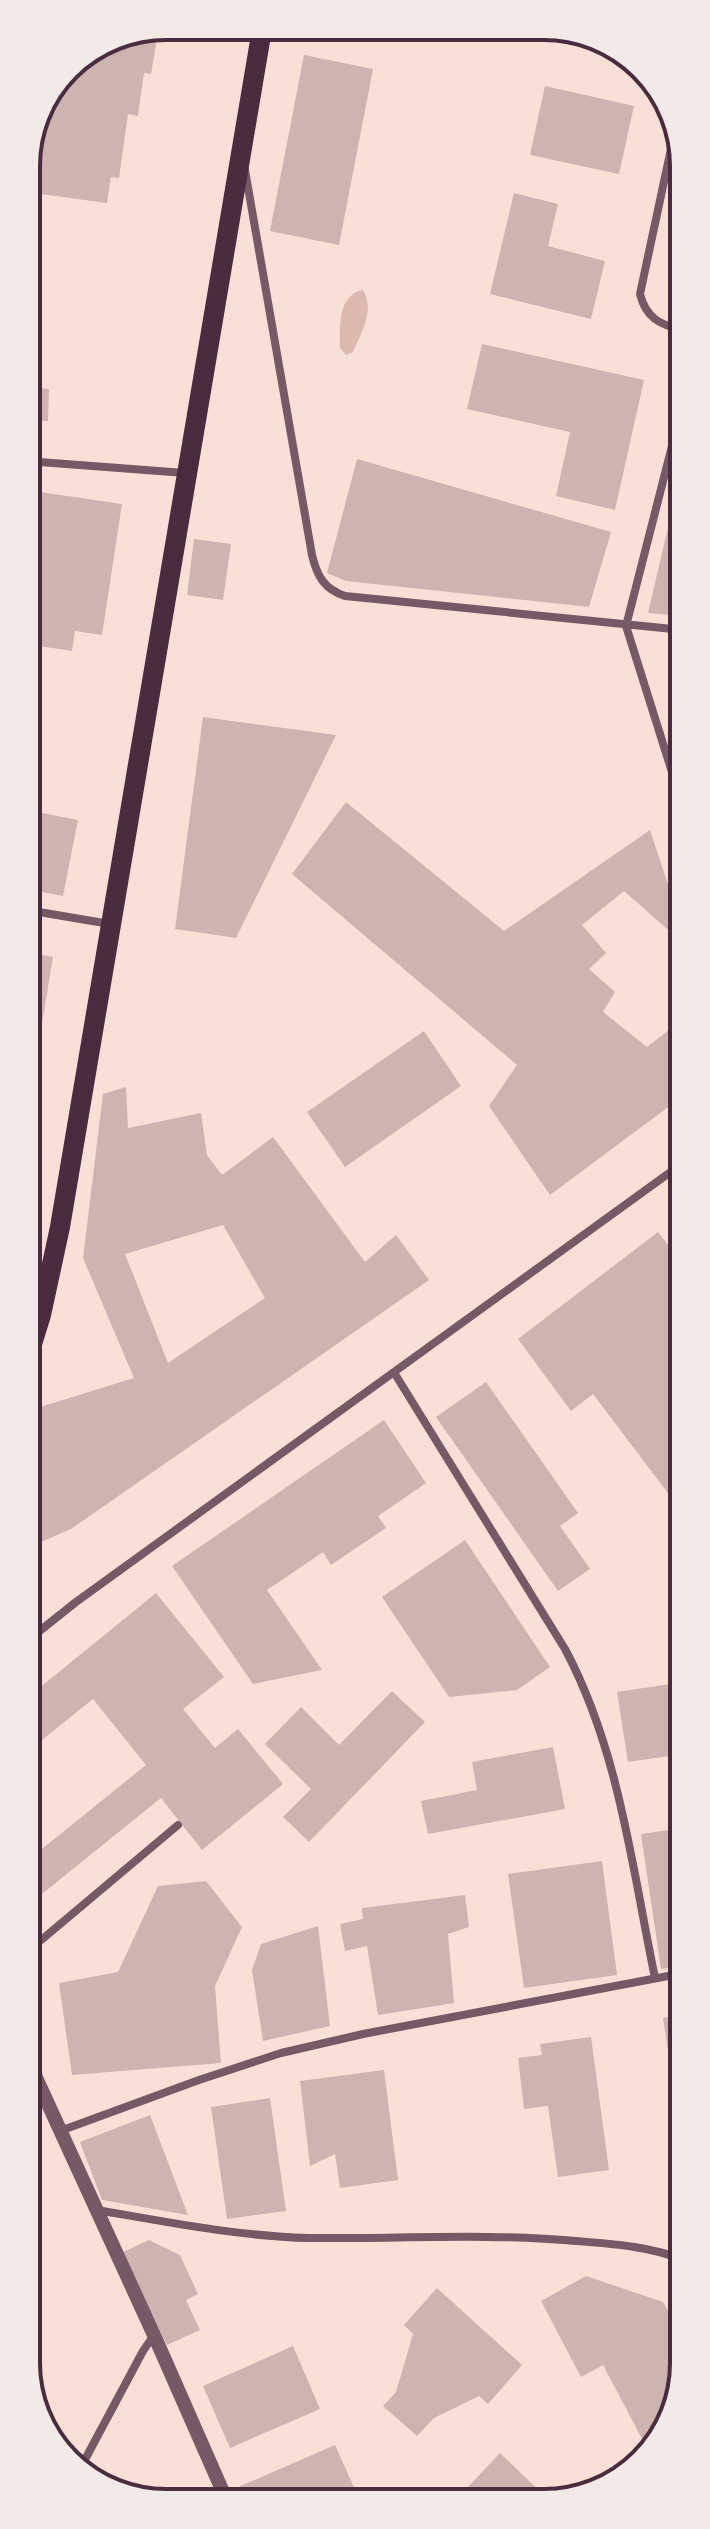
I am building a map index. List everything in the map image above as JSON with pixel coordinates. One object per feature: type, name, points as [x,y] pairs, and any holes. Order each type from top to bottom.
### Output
[{"type":"main road","points":[[40,1318],[60,1227],[260,40]]},
{"type":"street","points":[[242,148],[312,555],[323,583],[330,590],[345,596],[670,629]]},
{"type":"street","points":[[669,155],[640,286],[646,311],[660,323],[670,326]]},
{"type":"street","points":[[670,454],[626,626],[670,766]]},
{"type":"street","points":[[40,462],[185,473]]},
{"type":"street","points":[[40,912],[110,924]]},
{"type":"street","points":[[40,1631],[670,1173]]},
{"type":"street","points":[[395,1374],[565,1649],[599,1723],[611,1763],[655,1978]]},
{"type":"street","points":[[40,1941],[178,1825]]},
{"type":"street","points":[[60,2131],[281,2053],[363,2034],[670,1975]]},
{"type":"street","points":[[40,2087],[222,2489]]},
{"type":"street","points":[[97,2210],[207,2230],[262,2235],[312,2238],[517,2236],[632,2246],[670,2255]]},
{"type":"street","points":[[85,2459],[154,2335]]},
{"type":"shaded area","points":[[363,290],[368,305],[366,321],[353,352],[346,355],[340,348],[344,305],[348,298]]},
{"type":"building","points":[[157,41],[151,74],[144,73],[138,116],[128,114],[119,178],[111,177],[107,203],[40,194],[41,158],[50,118],[61,96],[77,77],[96,61],[118,50],[141,42]]},
{"type":"building","points":[[304,55],[373,69],[339,245],[270,231]]},
{"type":"building","points":[[545,86],[634,106],[619,174],[530,155]]},
{"type":"building","points":[[514,193],[558,204],[548,246],[605,261],[591,319],[490,294]]},
{"type":"building","points":[[482,344],[644,380],[615,510],[556,496],[570,432],[467,409]]},
{"type":"building","points":[[40,388],[49,389],[48,421],[40,421]]},
{"type":"building","points":[[357,459],[611,532],[589,607],[346,581],[327,573]]},
{"type":"building","points":[[40,492],[122,504],[102,635],[75,631],[72,651],[40,646]]},
{"type":"building","points":[[670,519],[670,615],[648,613]]},
{"type":"building","points":[[194,539],[231,544],[223,600],[187,595]]},
{"type":"building","points":[[203,717],[336,735],[236,938],[175,929]]},
{"type":"building","points":[[346,802],[504,931],[650,830],[670,891],[670,932],[624,891],[582,925],[606,953],[589,969],[615,992],[603,1012],[647,1047],[670,1029],[670,1106],[550,1195],[489,1106],[517,1065],[292,874]]},
{"type":"building","points":[[40,813],[78,820],[63,896],[40,892]]},
{"type":"building","points":[[40,954],[53,957],[40,1035]]},
{"type":"building","points":[[424,1031],[461,1086],[345,1167],[307,1112]]},
{"type":"building","points":[[126,1087],[128,1128],[201,1113],[207,1155],[222,1175],[273,1137],[365,1262],[396,1235],[429,1280],[71,1529],[40,1542],[40,1407],[134,1378],[83,1258],[103,1094]],"holes":[[[223,1225],[265,1298],[168,1363],[125,1254]]]},
{"type":"building","points":[[658,1232],[670,1247],[670,1496],[593,1394],[571,1411],[518,1339]]},
{"type":"building","points":[[486,1382],[578,1513],[560,1526],[590,1569],[558,1591],[436,1417]]},
{"type":"building","points":[[384,1420],[426,1483],[378,1516],[386,1528],[331,1565],[323,1552],[267,1590],[322,1670],[253,1684],[172,1566]]},
{"type":"building","points":[[465,1540],[550,1667],[517,1690],[449,1697],[382,1597]]},
{"type":"building","points":[[156,1593],[224,1677],[183,1709],[215,1748],[238,1729],[283,1784],[202,1850],[161,1798],[40,1896],[40,1851],[146,1765],[93,1699],[40,1742],[40,1687]]},
{"type":"building","points":[[670,1684],[670,1756],[628,1762],[617,1692]]},
{"type":"building","points":[[392,1691],[425,1722],[309,1842],[283,1817],[311,1789],[265,1744],[301,1707],[339,1745]]},
{"type":"building","points":[[553,1747],[565,1809],[428,1834],[421,1801],[477,1790],[472,1762]]},
{"type":"building","points":[[670,1830],[670,1968],[661,1969],[641,1834]]},
{"type":"building","points":[[602,1861],[617,1975],[524,1988],[508,1874]]},
{"type":"building","points":[[206,1881],[242,1927],[215,1986],[221,2063],[72,2075],[59,1983],[118,1972],[158,1886]]},
{"type":"building","points":[[465,1895],[469,1927],[448,1934],[454,2003],[378,2015],[367,1946],[345,1951],[340,1924],[363,1919],[362,1908]]},
{"type":"building","points":[[318,1926],[330,2026],[263,2041],[252,1970],[261,1944]]},
{"type":"building","points":[[670,2017],[670,2064],[663,2018]]},
{"type":"building","points":[[591,2037],[609,2170],[558,2177],[548,2106],[524,2109],[518,2058],[542,2055],[540,2044]]},
{"type":"building","points":[[384,2070],[398,2180],[340,2188],[335,2154],[310,2166],[300,2081]]},
{"type":"building","points":[[270,2098],[286,2211],[227,2219],[211,2107]]},
{"type":"building","points":[[150,2115],[188,2215],[102,2200],[80,2142]]},
{"type":"building","points":[[149,2240],[180,2255],[198,2294],[186,2300],[200,2330],[167,2345],[123,2252]]},
{"type":"building","points":[[586,2276],[663,2302],[670,2315],[668,2388],[653,2426],[643,2440],[603,2365],[581,2377],[541,2301]]},
{"type":"building","points":[[437,2288],[522,2365],[488,2404],[479,2396],[434,2418],[417,2436],[383,2406],[396,2392],[413,2334],[404,2325]]},
{"type":"building","points":[[293,2346],[320,2409],[230,2448],[203,2386]]},
{"type":"building","points":[[335,2445],[355,2489],[236,2489]]},
{"type":"building","points":[[500,2453],[537,2489],[466,2489]]}]
